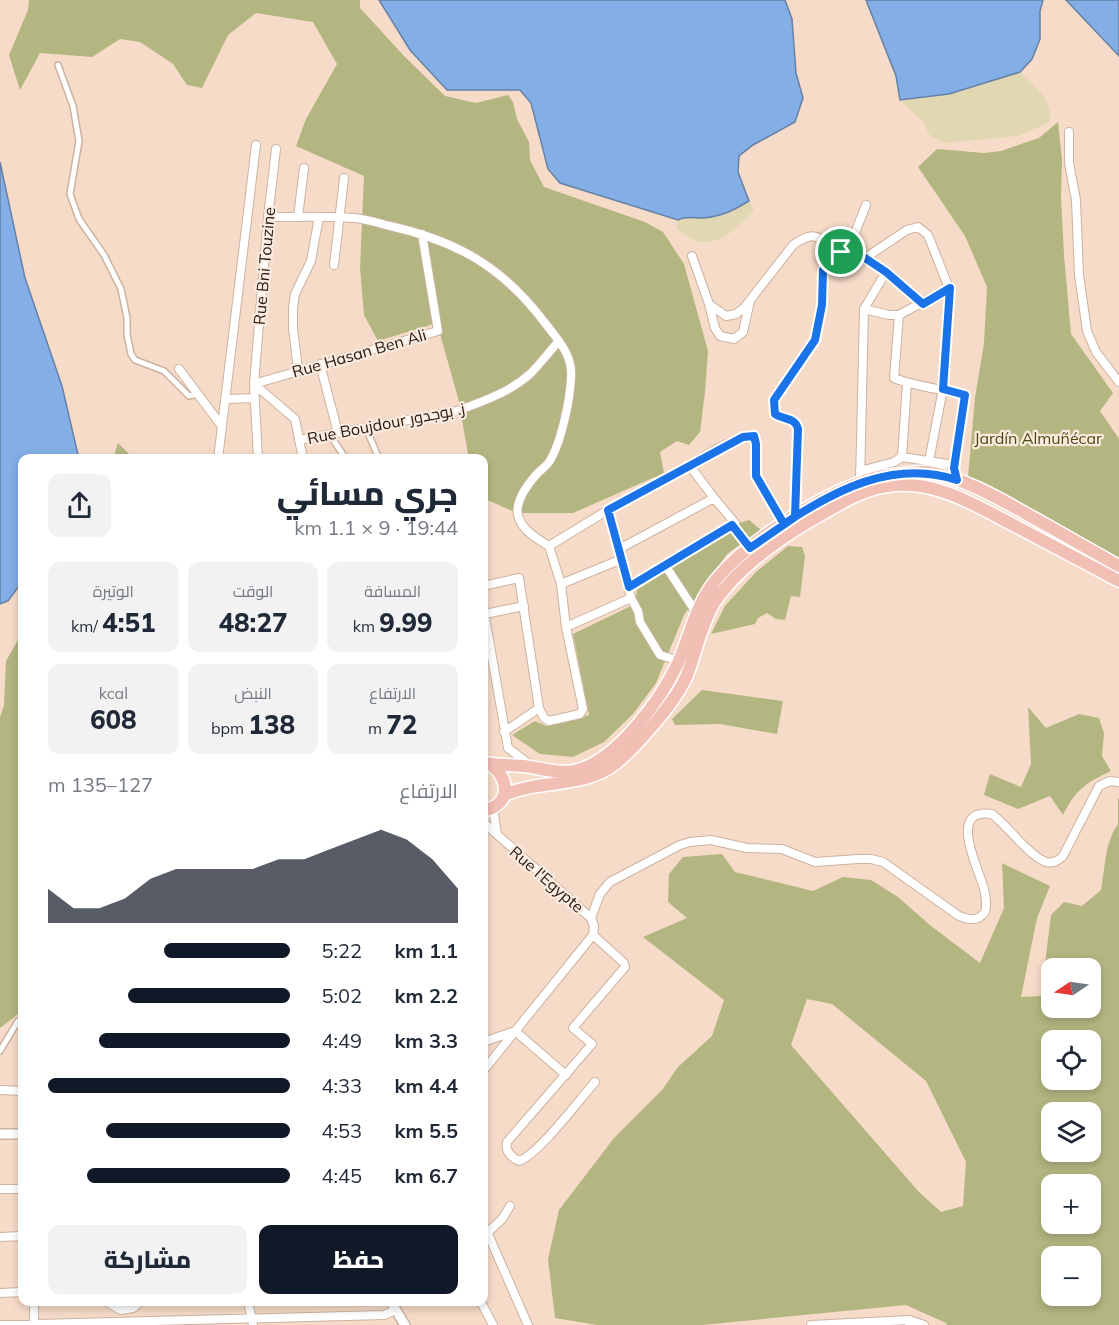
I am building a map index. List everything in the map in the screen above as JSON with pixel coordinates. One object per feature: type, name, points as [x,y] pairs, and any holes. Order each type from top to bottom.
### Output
[{"type":"main road","points":[[488,808],[519,789],[578,781],[616,763],[658,719],[686,678],[713,604],[728,585],[786,529],[795,517],[860,477],[926,472],[957,480],[999,498],[1119,566]]},
{"type":"main road","points":[[488,763],[565,772],[585,767],[600,759],[637,725],[656,701],[679,661],[697,614],[710,588],[722,574],[750,548],[867,490],[888,485],[926,487],[962,499],[1119,581]]},
{"type":"main road","points":[[488,764],[500,771],[505,783],[501,800]]},
{"type":"street","points":[[58,65],[74,106],[79,141],[70,194],[78,219],[104,255],[121,289],[131,354],[135,360],[164,371],[189,396],[197,394]]},
{"type":"street","points":[[1069,132],[1070,163],[1076,200],[1079,276],[1087,331],[1096,352],[1119,382]]},
{"type":"street","points":[[218,454],[256,145]]},
{"type":"street","name":"Rue Bni Touzine","points":[[258,454],[254,384],[276,149]]},
{"type":"street","points":[[298,216],[304,168]]},
{"type":"street","points":[[334,265],[344,178]]},
{"type":"street","points":[[795,517],[798,429],[792,419],[782,419],[775,414],[774,400],[815,340],[822,305],[823,270],[851,243],[866,205]]},
{"type":"street","points":[[268,217],[357,218],[422,234],[465,251],[490,267],[538,314],[566,351],[571,362],[572,377],[566,412],[549,463],[529,484],[517,507],[519,521],[549,546],[561,584],[566,627],[583,709],[580,714],[549,721],[544,718],[540,708],[519,578],[488,585]]},
{"type":"street","points":[[298,370],[293,308],[296,294],[311,261],[319,218]]},
{"type":"street","points":[[865,258],[907,230],[918,227],[928,235],[950,288],[943,389],[928,461]]},
{"type":"street","name":"Rue Hasan Ben Ali","points":[[254,384],[438,331],[422,234]]},
{"type":"street","points":[[709,304],[726,316],[740,311],[793,244],[804,238],[818,237],[841,252],[865,258],[886,272],[923,304]]},
{"type":"street","points":[[692,256],[709,304],[712,320],[720,336],[734,339],[743,332],[751,299]]},
{"type":"street","points":[[886,272],[864,309],[860,477],[902,457],[954,465]]},
{"type":"street","points":[[864,309],[899,315],[950,288]]},
{"type":"street","points":[[899,315],[894,378],[907,383],[965,395],[954,465],[957,480]]},
{"type":"street","name":"Rue Boujdour ز. بوجدور","points":[[299,441],[457,411],[479,403],[506,390],[529,375],[559,341]]},
{"type":"street","points":[[320,364],[334,434],[344,454]]},
{"type":"street","points":[[179,369],[221,425]]},
{"type":"street","points":[[902,457],[907,383]]},
{"type":"street","points":[[254,384],[295,419],[302,454]]},
{"type":"street","points":[[226,399],[255,398]]},
{"type":"street","points":[[366,428],[377,454]]},
{"type":"street","points":[[549,546],[608,510],[703,458],[743,437],[754,436],[756,476],[786,529]]},
{"type":"street","points":[[629,587],[735,523],[690,466]]},
{"type":"street","points":[[619,549],[714,498]]},
{"type":"street","points":[[608,510],[631,598],[638,610],[640,622],[660,655],[679,661]]},
{"type":"street","points":[[732,525],[750,548]]},
{"type":"street","points":[[561,584],[622,559]]},
{"type":"street","points":[[665,566],[697,614]]},
{"type":"street","points":[[566,627],[631,598]]},
{"type":"street","points":[[488,610],[524,606]]},
{"type":"street","points":[[488,634],[508,748],[532,767]]},
{"type":"street","points":[[504,732],[540,708]]},
{"type":"street","points":[[488,1065],[593,935],[592,922],[600,894],[610,882],[680,845],[702,840],[747,848],[782,849],[815,862],[871,859],[883,862],[959,916],[970,920],[977,919],[986,912],[987,905],[985,890],[967,836],[972,819],[979,814],[992,814],[1034,855],[1045,862],[1054,862],[1063,856],[1099,786],[1110,781],[1119,782]]},
{"type":"street","name":"Rue l'Egypte","points":[[497,835],[494,814],[501,800]]},
{"type":"street","name":"Rue l'Egypte","points":[[488,827],[592,922]]},
{"type":"street","points":[[593,935],[624,963],[625,967],[573,1028],[592,1044],[507,1142],[506,1148],[514,1158],[519,1161],[526,1159],[537,1149],[595,1082]]},
{"type":"street","points":[[0,1051],[18,1021]]},
{"type":"street","points":[[488,1040],[515,1031]]},
{"type":"street","points":[[515,1031],[566,1075]]},
{"type":"street","points":[[0,1090],[18,1090]]},
{"type":"street","points":[[0,1134],[18,1134]]},
{"type":"street","points":[[0,1189],[18,1189]]},
{"type":"street","points":[[488,1231],[510,1206]]},
{"type":"street","points":[[0,1237],[18,1236]]},
{"type":"street","points":[[488,1240],[528,1325]]},
{"type":"street","points":[[0,1293],[18,1292]]},
{"type":"street","points":[[34,1306],[34,1324]]},
{"type":"street","points":[[112,1306],[118,1310],[135,1306]]},
{"type":"street","points":[[249,1306],[252,1322]]},
{"type":"street","points":[[483,1306],[493,1325]]},
{"type":"street","points":[[0,1325],[252,1322],[392,1309]]},
{"type":"street","points":[[392,1309],[398,1325]]},
{"type":"street","points":[[392,1309],[405,1325]]},
{"type":"street","points":[[124,1324],[125,1310]]},
{"type":"street","points":[[811,1325],[909,1322],[924,1325]]},
{"type":"green space","points":[[29,0],[360,0],[360,8],[445,96],[476,103],[508,95],[529,142],[530,160],[544,187],[645,222],[663,232],[684,264],[708,351],[700,432],[689,445],[677,441],[660,452],[664,473],[573,513],[517,513],[488,500],[488,454],[468,454],[458,398],[437,323],[378,341],[364,315],[360,268],[364,176],[296,146],[306,119],[337,64],[313,22],[256,13],[228,35],[202,88],[187,85],[173,64],[140,42],[120,39],[92,57],[40,53],[20,90],[9,55],[28,10]]},
{"type":"green space","name":"Jardín Almuñécar","points":[[1058,122],[1062,160],[1064,255],[1071,334],[1113,393],[1100,411],[1119,439],[1119,559],[968,477],[975,398],[984,343],[987,287],[965,236],[918,167],[937,149],[984,153],[1001,151],[1039,138]]},
{"type":"green space","points":[[118,443],[129,454],[115,454]]},
{"type":"green space","points":[[749,520],[761,530],[727,554],[684,615],[656,683],[633,714],[604,742],[573,757],[540,754],[512,735],[535,721],[546,726],[589,715],[573,634],[635,604],[637,590],[739,523]]},
{"type":"green space","points":[[788,546],[802,547],[805,556],[800,597],[791,596],[785,620],[776,619],[767,613],[758,618],[755,624],[711,634],[725,606],[756,572]]},
{"type":"green space","points":[[18,640],[18,1014],[0,1028],[0,717],[4,705],[6,661]]},
{"type":"green space","points":[[702,690],[783,701],[777,734],[720,724],[675,725],[672,719]]},
{"type":"green space","points":[[1028,707],[1046,728],[1079,714],[1099,718],[1104,733],[1102,756],[1111,771],[1082,788],[1072,799],[1063,815],[1050,796],[1018,809],[984,795],[990,774],[1021,787],[1031,764]]},
{"type":"green space","points":[[1118,798],[1119,1325],[947,1325],[906,1305],[702,1325],[597,1325],[555,1318],[548,1259],[559,1210],[614,1138],[662,1090],[678,1067],[712,1036],[724,1000],[643,937],[687,918],[668,902],[669,874],[683,857],[722,854],[735,872],[813,891],[843,877],[871,880],[898,897],[931,926],[980,963],[1004,908],[1002,863],[1050,886],[1037,918],[1021,997],[1041,996],[1041,1018],[1101,1018],[1101,958],[1046,958],[1051,915],[1064,902],[1082,906],[1101,890],[1107,849],[1118,824]],"holes":[[[807,999],[832,1004],[926,1081],[966,1162],[963,1206],[941,1212],[919,1192],[791,1045]]]},
{"type":"sand","points":[[1020,72],[1046,100],[1050,122],[1018,136],[945,143],[930,136],[923,122],[900,100],[949,94]]},
{"type":"sand","points":[[749,201],[754,211],[728,234],[713,241],[696,241],[676,228],[678,220],[721,215]]},
{"type":"water","points":[[379,0],[785,0],[792,19],[796,73],[803,98],[795,122],[753,145],[739,156],[738,172],[749,201],[721,215],[678,220],[560,183],[548,169],[531,103],[520,90],[447,90],[410,50]]},
{"type":"water","points":[[866,0],[1043,0],[1040,11],[1040,39],[1032,59],[1020,72],[949,94],[900,100],[896,76]]},
{"type":"water","points":[[1066,0],[1119,0],[1119,56]]},
{"type":"water","points":[[0,162],[25,278],[62,386],[78,454],[18,454],[18,587],[8,601],[0,604]]},
{"type":"route","points":[[841,252],[823,270],[822,305],[815,340],[774,400],[775,414],[782,419],[792,419],[798,429],[795,517],[750,548],[732,525],[629,587],[608,510],[743,437],[754,436],[756,476],[784,524],[795,517],[831,495],[877,477],[926,472],[957,480],[954,468],[965,395],[943,389],[950,288],[923,304],[886,272],[865,258],[841,252]]}]
